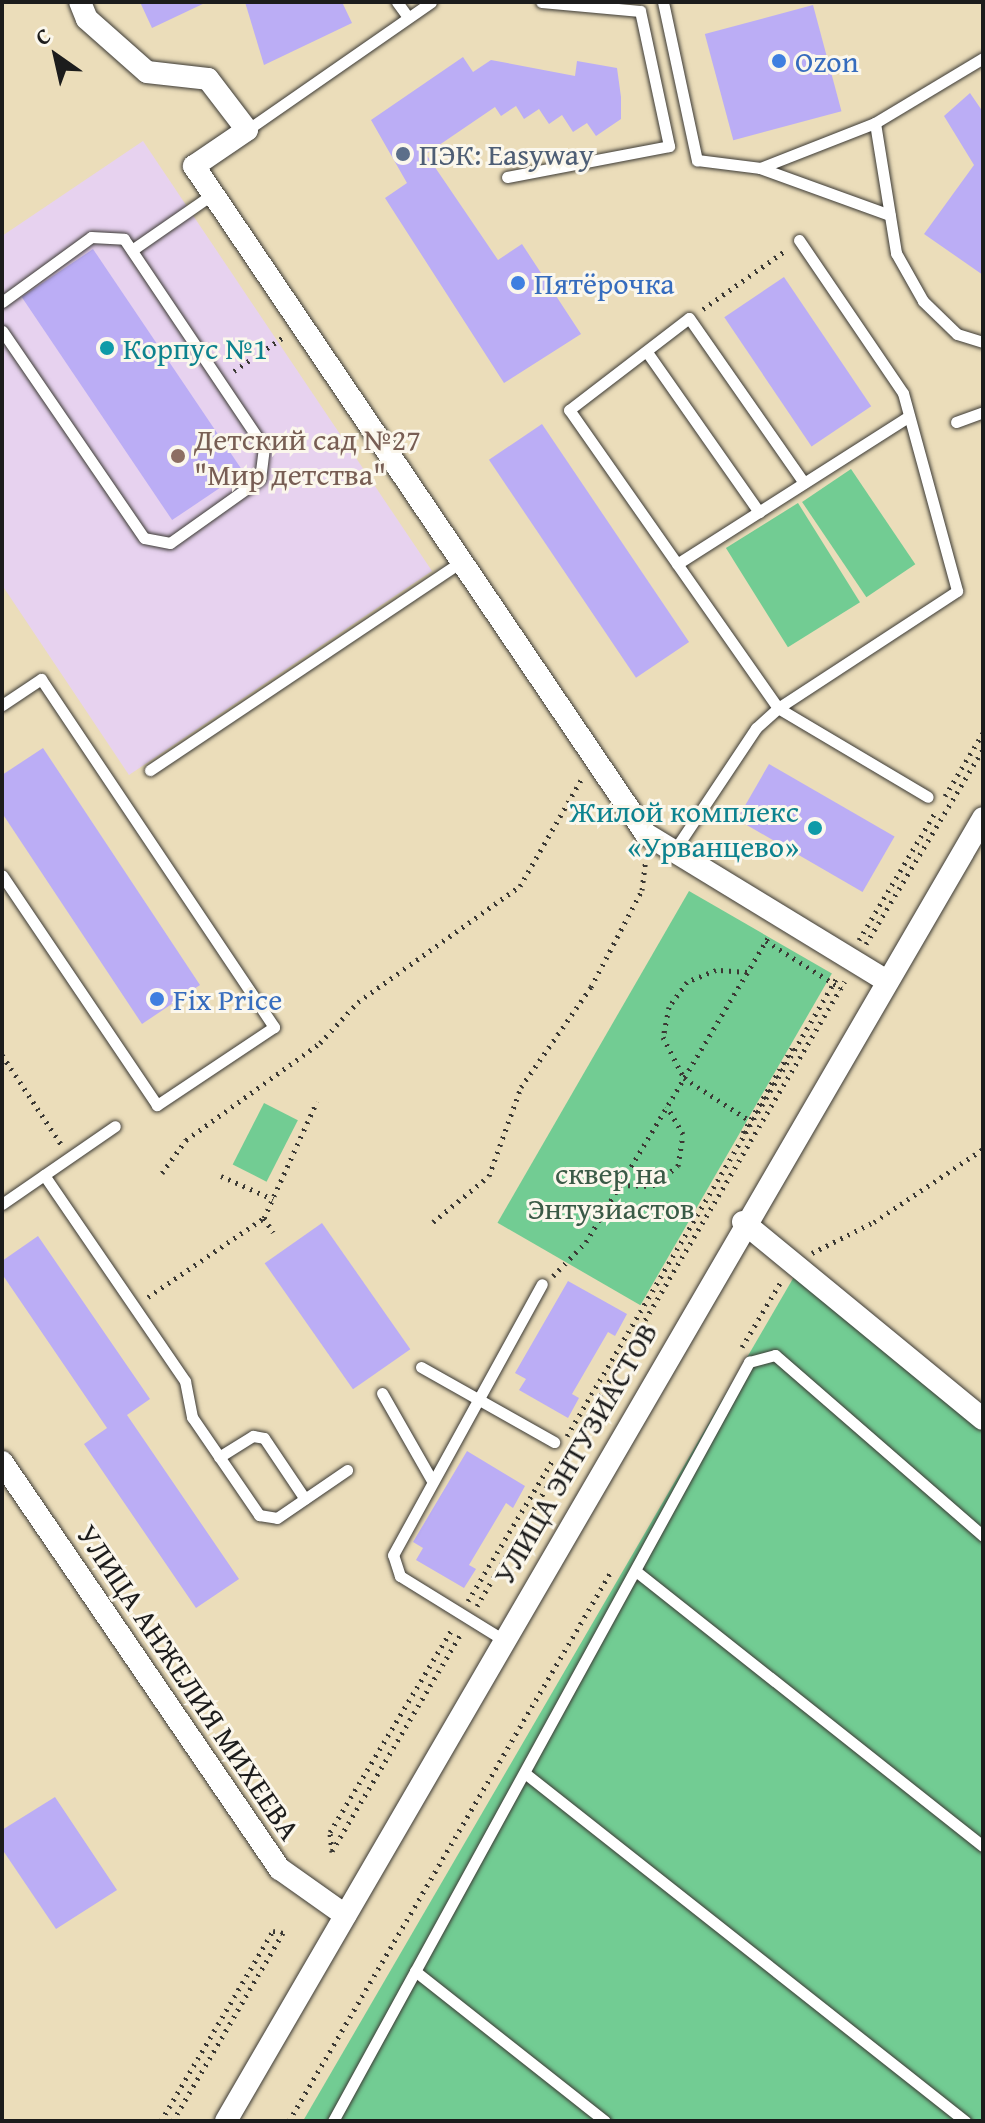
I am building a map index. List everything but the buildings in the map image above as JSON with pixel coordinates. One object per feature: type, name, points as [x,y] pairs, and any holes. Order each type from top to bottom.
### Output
[{"type":"street","points":[[80,2],[87,19],[147,72],[208,79],[247,130],[194,166],[646,834],[884,979]]},
{"type":"street","name":"УЛИЦА ЭНТУЗИАСТОВ","points":[[226,2121],[884,979],[983,818]]},
{"type":"street","points":[[743,1222],[983,1419]]},
{"type":"street","name":"УЛИЦА АНЖЕЛИЯ МИХЕЕВА","points":[[2,1462],[280,1869],[345,1915]]},
{"type":"lane","points":[[397,2],[408,17]]},
{"type":"lane","points":[[247,130],[431,2]]},
{"type":"lane","points":[[507,177],[669,146],[640,11],[541,2]]},
{"type":"lane","points":[[663,2],[697,160],[760,168],[890,215]]},
{"type":"lane","points":[[760,168],[875,123],[983,58]]},
{"type":"lane","points":[[875,123],[896,253],[923,301],[957,334],[983,342]]},
{"type":"lane","points":[[132,250],[213,194]]},
{"type":"lane","points":[[2,302],[91,237],[114,233],[132,250],[264,447],[264,469],[245,492],[159,544],[136,531],[2,331]]},
{"type":"lane","points":[[674,851],[756,728],[778,708],[957,591],[903,393],[799,240]]},
{"type":"lane","points":[[804,483],[689,318],[649,355],[569,410],[778,708],[928,797]]},
{"type":"lane","points":[[649,355],[759,512]]},
{"type":"lane","points":[[956,422],[983,412]]},
{"type":"lane","points":[[677,564],[909,416]]},
{"type":"lane","points":[[150,770],[461,562]]},
{"type":"lane","points":[[2,705],[41,679],[274,1027],[157,1105],[2,875]]},
{"type":"lane","points":[[2,1204],[115,1126]]},
{"type":"lane","points":[[44,1175],[185,1381],[192,1417],[262,1517],[277,1518],[347,1470]]},
{"type":"lane","points":[[502,1639],[464,1617],[395,1566],[396,1540],[542,1284]]},
{"type":"lane","points":[[333,2121],[637,1572],[749,1362],[775,1355],[983,1536]]},
{"type":"lane","points":[[421,1367],[554,1442]]},
{"type":"lane","points":[[382,1393],[431,1479]]},
{"type":"lane","points":[[219,1457],[253,1436],[264,1438],[305,1499]]},
{"type":"lane","points":[[637,1572],[983,1846]]},
{"type":"lane","points":[[526,1774],[965,2121]]},
{"type":"lane","points":[[415,1971],[605,2121]]},
{"type":"path","points":[[689,318],[799,240]]},
{"type":"path","points":[[220,380],[277,341]]},
{"type":"path","points":[[983,733],[852,960],[841,988],[720,1193],[464,1617],[330,1832],[332,1852],[464,1617],[808,1028],[834,984],[852,960],[983,749]]},
{"type":"path","points":[[162,1173],[186,1140],[320,1043],[358,1002],[520,886],[593,757]]},
{"type":"path","points":[[433,1222],[474,1195],[499,1159],[521,1087],[591,987],[642,890],[646,834]]},
{"type":"path","points":[[542,1284],[580,1249],[781,916]]},
{"type":"path","points":[[766,941],[841,988]]},
{"type":"path","points":[[747,972],[701,974],[669,1007],[663,1037],[684,1078],[749,1120]]},
{"type":"path","points":[[720,1193],[749,1120],[808,1028],[836,996]]},
{"type":"path","points":[[2,1055],[70,1157]]},
{"type":"path","points":[[134,1307],[264,1218],[317,1101]]},
{"type":"path","points":[[620,1185],[652,1186],[678,1166],[683,1134],[667,1106]]},
{"type":"path","points":[[736,1358],[792,1263],[874,1222],[983,1149]]},
{"type":"path","points":[[221,1176],[273,1199]]},
{"type":"path","points":[[264,1218],[273,1232]]},
{"type":"path","points":[[289,2121],[616,1562]]},
{"type":"path","points":[[161,2121],[273,1931],[283,1933],[173,2121]]},
{"type":"shaded area","name":"Детский сад №27 \"Мир детства\"","points":[[143,141],[432,571],[129,775],[2,585],[2,236]]},
{"type":"green space","points":[[851,469],[915,564],[866,597],[802,502]]},
{"type":"green space","points":[[798,503],[860,602],[788,647],[726,548]]},
{"type":"green space","name":"сквер на Энтузиастов","points":[[689,891],[832,974],[640,1305],[498,1223]]},
{"type":"green space","points":[[264,1103],[298,1120],[267,1182],[233,1164]]},
{"type":"green space","points":[[795,1275],[983,1426],[983,2121],[303,2121]]},
{"type":"place","name":"Ozon","points":[[779,61]]},
{"type":"place","name":"ПЭК: Easyway","points":[[403,154]]},
{"type":"place","name":"Пятёрочка","points":[[518,283]]},
{"type":"place","name":"Корпус №1","points":[[107,348]]},
{"type":"place","name":"Детский сад №27 \"Мир детства\"","points":[[178,456]]},
{"type":"place","name":"Жилой комплекс «Урванцево»","points":[[815,828]]},
{"type":"place","name":"Fix Price","points":[[157,999]]}]
